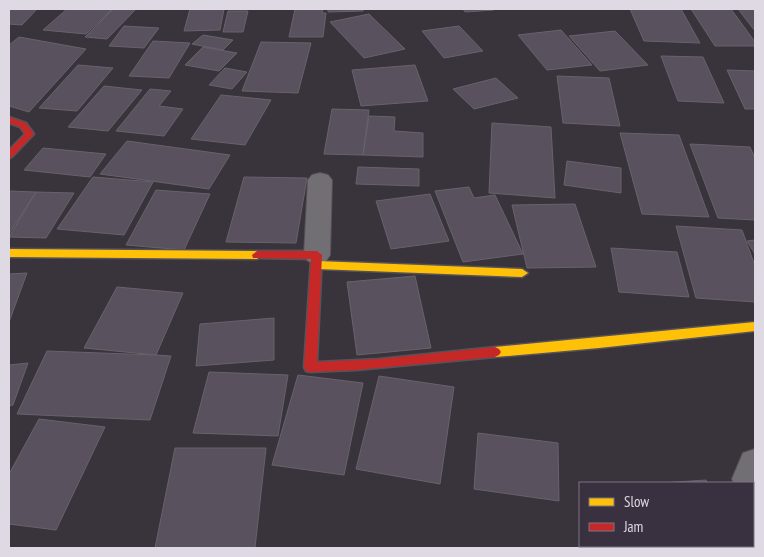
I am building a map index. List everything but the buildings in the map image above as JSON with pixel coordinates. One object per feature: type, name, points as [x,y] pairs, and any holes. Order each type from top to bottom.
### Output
[{"type":"street","points":[[9,120],[23,125],[30,134],[9,155]]},
{"type":"street","points":[[320,180],[310,367],[376,365],[432,357],[600,343],[755,326]]},
{"type":"street","points":[[9,253],[317,260],[522,273]]},
{"type":"street","points":[[751,482],[750,479],[755,464]]},
{"type":"traffic: slow","points":[[9,253],[257,255]]},
{"type":"traffic: slow","points":[[317,265],[522,273]]},
{"type":"traffic: slow","points":[[495,352],[755,326]]},
{"type":"traffic: jam","points":[[9,120],[23,125],[30,134],[9,155]]},
{"type":"traffic: jam","points":[[257,255],[317,255],[310,367],[379,364],[495,352]]}]
